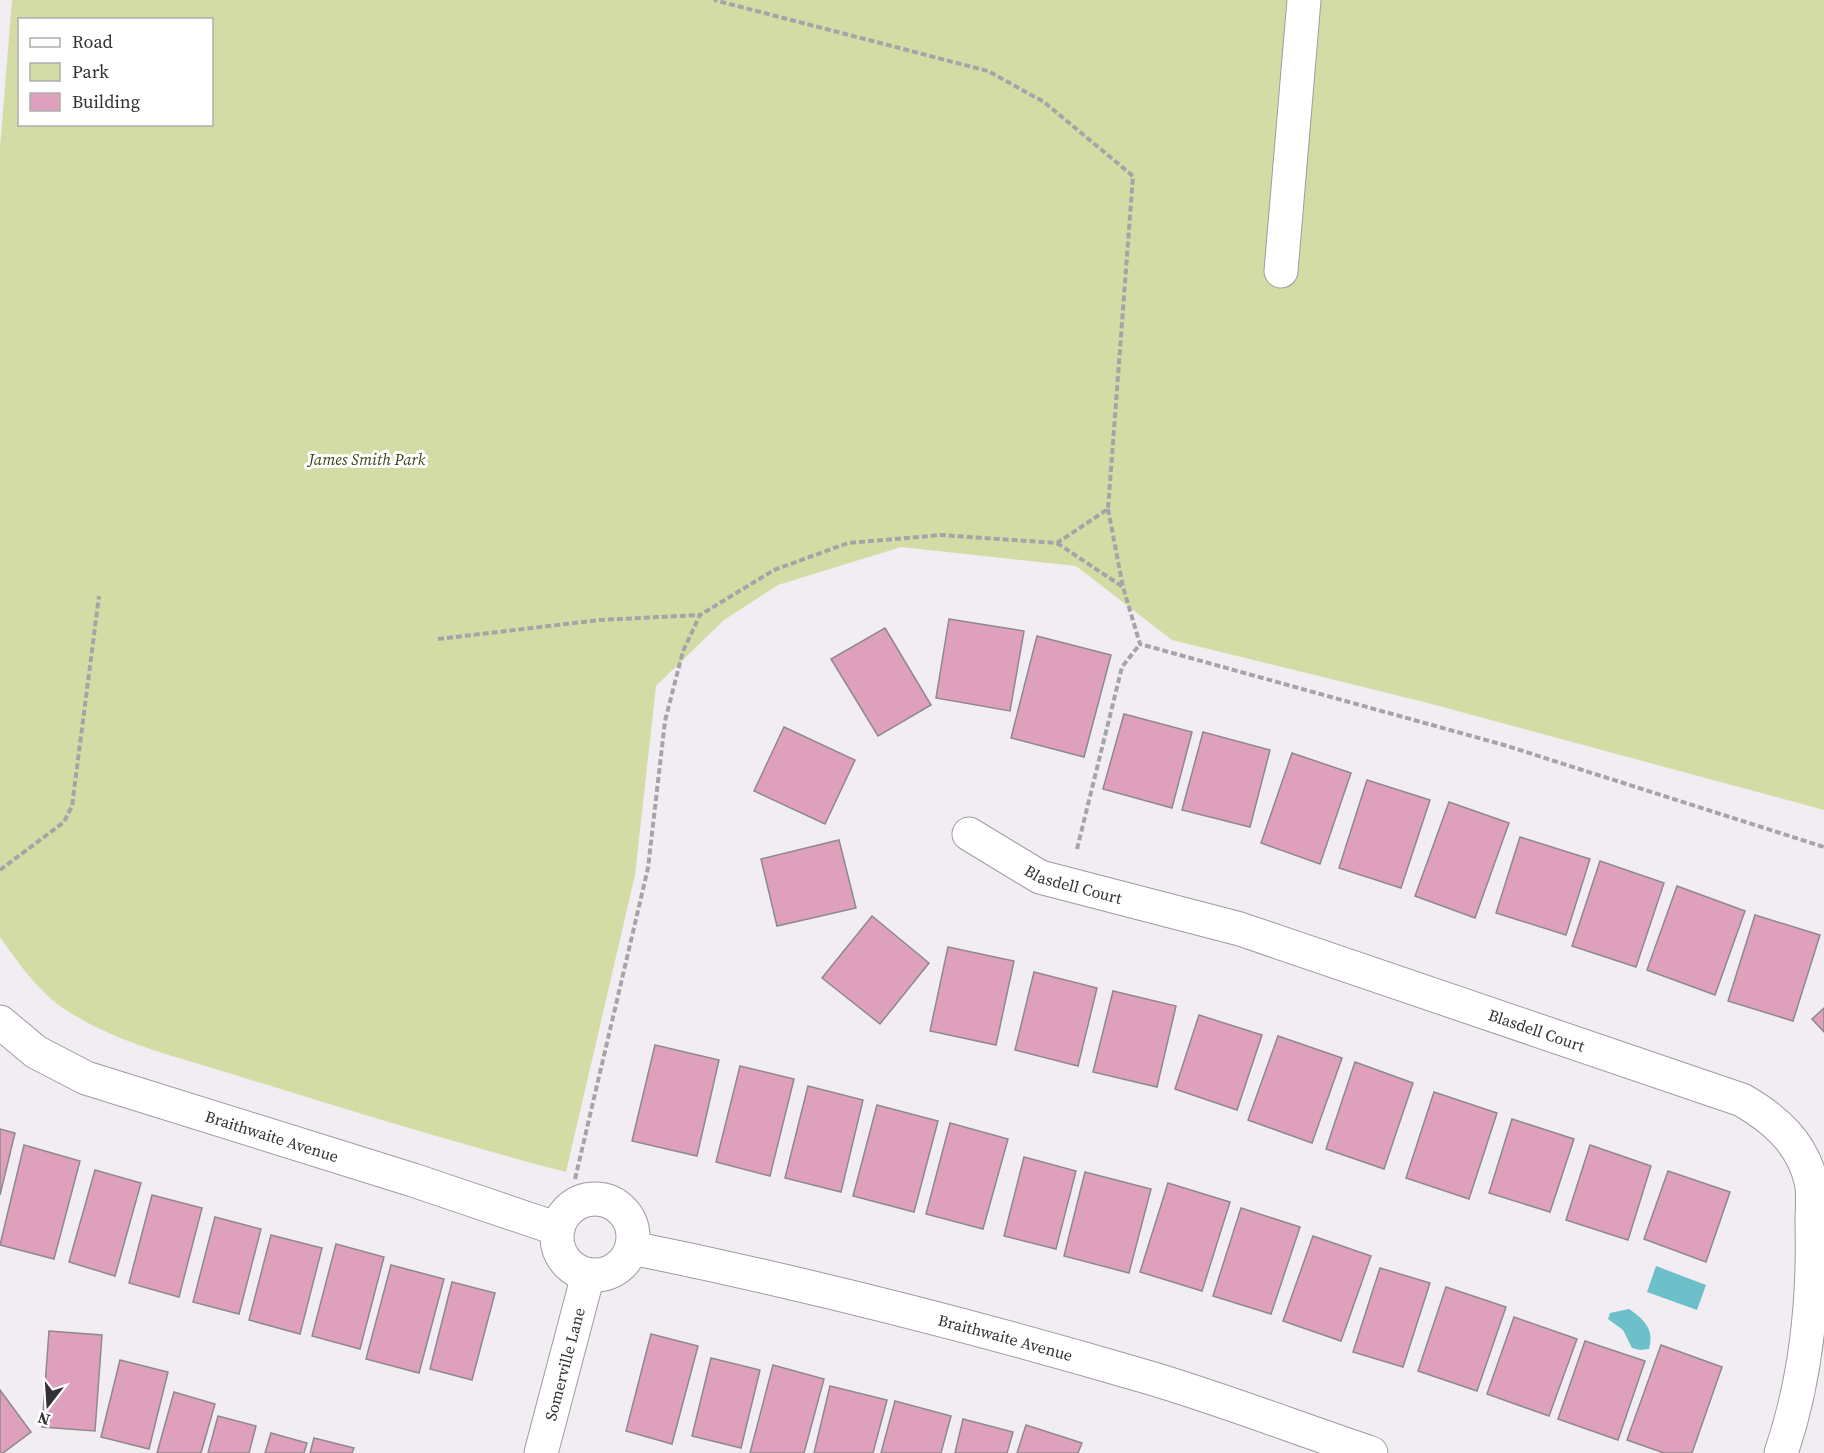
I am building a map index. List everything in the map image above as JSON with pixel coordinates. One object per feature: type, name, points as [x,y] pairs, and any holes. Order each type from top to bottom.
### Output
[{"type":"street","points":[[1281,271],[1304,0]]},
{"type":"street","name":"Blasdell Court","points":[[969,834],[1040,877],[1240,929],[1742,1100],[1769,1115],[1792,1140],[1812,1182],[1813,1240],[1806,1338],[1794,1416],[1781,1453]]},
{"type":"street","name":"Braithwaite Avenue","points":[[0,1022],[36,1052],[86,1078],[413,1180],[558,1229]]},
{"type":"street","points":[[600,1198],[616,1204],[628,1216],[633,1232],[632,1248],[624,1262],[610,1272],[588,1275],[568,1264],[561,1254],[556,1238],[569,1208],[584,1200],[600,1198]]},
{"type":"street","name":"Braithwaite Avenue","points":[[632,1248],[752,1272],[945,1321],[1149,1378],[1371,1453]]},
{"type":"street","name":"Somerville Lane","points":[[541,1453],[588,1275]]},
{"type":"path","points":[[714,0],[988,71],[1044,102],[1134,176],[1108,509],[1123,587],[1140,644]]},
{"type":"path","points":[[1057,543],[1108,509]]},
{"type":"path","points":[[438,639],[600,620],[700,615],[774,570],[848,543],[941,535],[1057,543],[1123,587]]},
{"type":"path","points":[[0,870],[64,822],[72,806],[99,596]]},
{"type":"path","points":[[575,1179],[648,868],[665,721],[683,651],[700,615]]},
{"type":"path","points":[[1140,644],[1504,745],[1824,847]]},
{"type":"path","points":[[1077,849],[1122,667],[1140,644]]},
{"type":"green space","name":"James Smith Park","points":[[12,0],[1824,0],[1824,810],[1424,702],[1172,640],[1076,566],[901,547],[778,585],[724,620],[656,686],[635,875],[566,1172],[181,1059],[115,1036],[62,1008],[24,970],[0,937],[0,148]]},
{"type":"water","points":[[1656,1266],[1706,1285],[1697,1310],[1647,1292]]},
{"type":"water","points":[[1629,1309],[1647,1326],[1651,1336],[1649,1349],[1632,1348],[1623,1330],[1608,1319],[1610,1313]]},
{"type":"building","points":[[949,619],[1024,631],[1010,711],[936,698]]},
{"type":"building","points":[[885,628],[931,705],[878,736],[831,659]]},
{"type":"building","points":[[1037,636],[1111,655],[1084,757],[1011,738]]},
{"type":"building","points":[[1124,714],[1192,732],[1172,808],[1103,789]]},
{"type":"building","points":[[784,727],[855,760],[825,824],[754,791]]},
{"type":"building","points":[[1203,732],[1270,750],[1250,827],[1182,810]]},
{"type":"building","points":[[1292,753],[1351,773],[1320,864],[1261,843]]},
{"type":"building","points":[[1367,780],[1430,800],[1401,888],[1339,868]]},
{"type":"building","points":[[1449,802],[1509,823],[1475,918],[1415,896]]},
{"type":"building","points":[[1520,837],[1590,859],[1566,935],[1496,913]]},
{"type":"building","points":[[839,840],[856,908],[777,926],[761,859]]},
{"type":"building","points":[[1600,861],[1664,883],[1636,967],[1572,946]]},
{"type":"building","points":[[1677,886],[1745,911],[1715,995],[1647,970]]},
{"type":"building","points":[[1755,915],[1820,935],[1793,1021],[1728,1001]]},
{"type":"building","points":[[872,916],[929,963],[880,1024],[822,978]]},
{"type":"building","points":[[948,947],[1014,961],[996,1045],[930,1031]]},
{"type":"building","points":[[1034,972],[1097,988],[1078,1066],[1015,1050]]},
{"type":"building","points":[[1113,991],[1176,1006],[1157,1087],[1093,1072]]},
{"type":"building","points":[[1824,1008],[1824,1032],[1812,1019]]},
{"type":"building","points":[[1199,1015],[1262,1035],[1237,1110],[1175,1089]]},
{"type":"building","points":[[1278,1036],[1342,1058],[1312,1143],[1248,1120]]},
{"type":"building","points":[[655,1045],[719,1060],[697,1156],[632,1141]]},
{"type":"building","points":[[1355,1062],[1413,1083],[1384,1169],[1326,1149]]},
{"type":"building","points":[[740,1066],[794,1079],[770,1176],[716,1162]]},
{"type":"building","points":[[808,1086],[863,1100],[841,1192],[785,1178]]},
{"type":"building","points":[[1434,1092],[1497,1113],[1469,1199],[1406,1178]]},
{"type":"building","points":[[877,1105],[938,1121],[914,1212],[853,1196]]},
{"type":"building","points":[[1512,1119],[1574,1139],[1550,1212],[1489,1193]]},
{"type":"building","points":[[950,1123],[1008,1139],[983,1229],[926,1214]]},
{"type":"building","points":[[0,1129],[15,1133],[0,1195]]},
{"type":"building","points":[[24,1145],[80,1161],[54,1259],[0,1245]]},
{"type":"building","points":[[1590,1145],[1651,1166],[1628,1240],[1566,1220]]},
{"type":"building","points":[[1024,1157],[1076,1171],[1056,1249],[1004,1236]]},
{"type":"building","points":[[95,1170],[141,1183],[115,1276],[69,1262]]},
{"type":"building","points":[[1668,1171],[1730,1192],[1706,1262],[1644,1239]]},
{"type":"building","points":[[1085,1172],[1151,1189],[1129,1273],[1064,1256]]},
{"type":"building","points":[[1168,1183],[1230,1202],[1202,1291],[1140,1272]]},
{"type":"building","points":[[152,1195],[202,1208],[179,1297],[129,1283]]},
{"type":"building","points":[[1241,1208],[1300,1227],[1271,1314],[1213,1296]]},
{"type":"building","points":[[215,1217],[261,1229],[239,1314],[193,1302]]},
{"type":"building","points":[[271,1235],[322,1248],[300,1334],[249,1320]]},
{"type":"building","points":[[1313,1236],[1371,1256],[1341,1341],[1283,1321]]},
{"type":"building","points":[[336,1244],[384,1257],[360,1349],[312,1336]]},
{"type":"building","points":[[391,1265],[444,1279],[419,1373],[366,1359]]},
{"type":"building","points":[[1380,1268],[1430,1283],[1403,1367],[1353,1352]]},
{"type":"building","points":[[452,1282],[495,1293],[472,1380],[430,1369]]},
{"type":"building","points":[[1446,1287],[1506,1307],[1477,1391],[1418,1371]]},
{"type":"building","points":[[1514,1317],[1577,1339],[1549,1416],[1487,1394]]},
{"type":"building","points":[[49,1331],[102,1335],[95,1431],[42,1427]]},
{"type":"building","points":[[651,1334],[698,1346],[672,1444],[626,1431]]},
{"type":"building","points":[[1585,1341],[1645,1361],[1618,1440],[1558,1419]]},
{"type":"building","points":[[1661,1345],[1722,1367],[1692,1453],[1664,1453],[1627,1440]]},
{"type":"building","points":[[711,1358],[760,1370],[741,1448],[692,1436]]},
{"type":"building","points":[[120,1360],[168,1372],[149,1449],[101,1437]]},
{"type":"building","points":[[773,1365],[824,1379],[804,1453],[750,1453]]},
{"type":"building","points":[[830,1386],[887,1400],[873,1453],[814,1453]]},
{"type":"building","points":[[0,1390],[31,1432],[3,1453],[0,1453]]},
{"type":"building","points":[[174,1392],[215,1404],[201,1453],[157,1453]]},
{"type":"building","points":[[895,1401],[951,1416],[941,1453],[881,1453]]},
{"type":"building","points":[[218,1416],[256,1426],[249,1453],[208,1453]]},
{"type":"building","points":[[963,1419],[1013,1432],[1007,1453],[955,1453]]},
{"type":"building","points":[[1026,1425],[1082,1443],[1078,1453],[1017,1453]]},
{"type":"building","points":[[271,1433],[307,1443],[304,1453],[265,1453]]},
{"type":"building","points":[[314,1438],[354,1448],[352,1453],[310,1453]]}]
